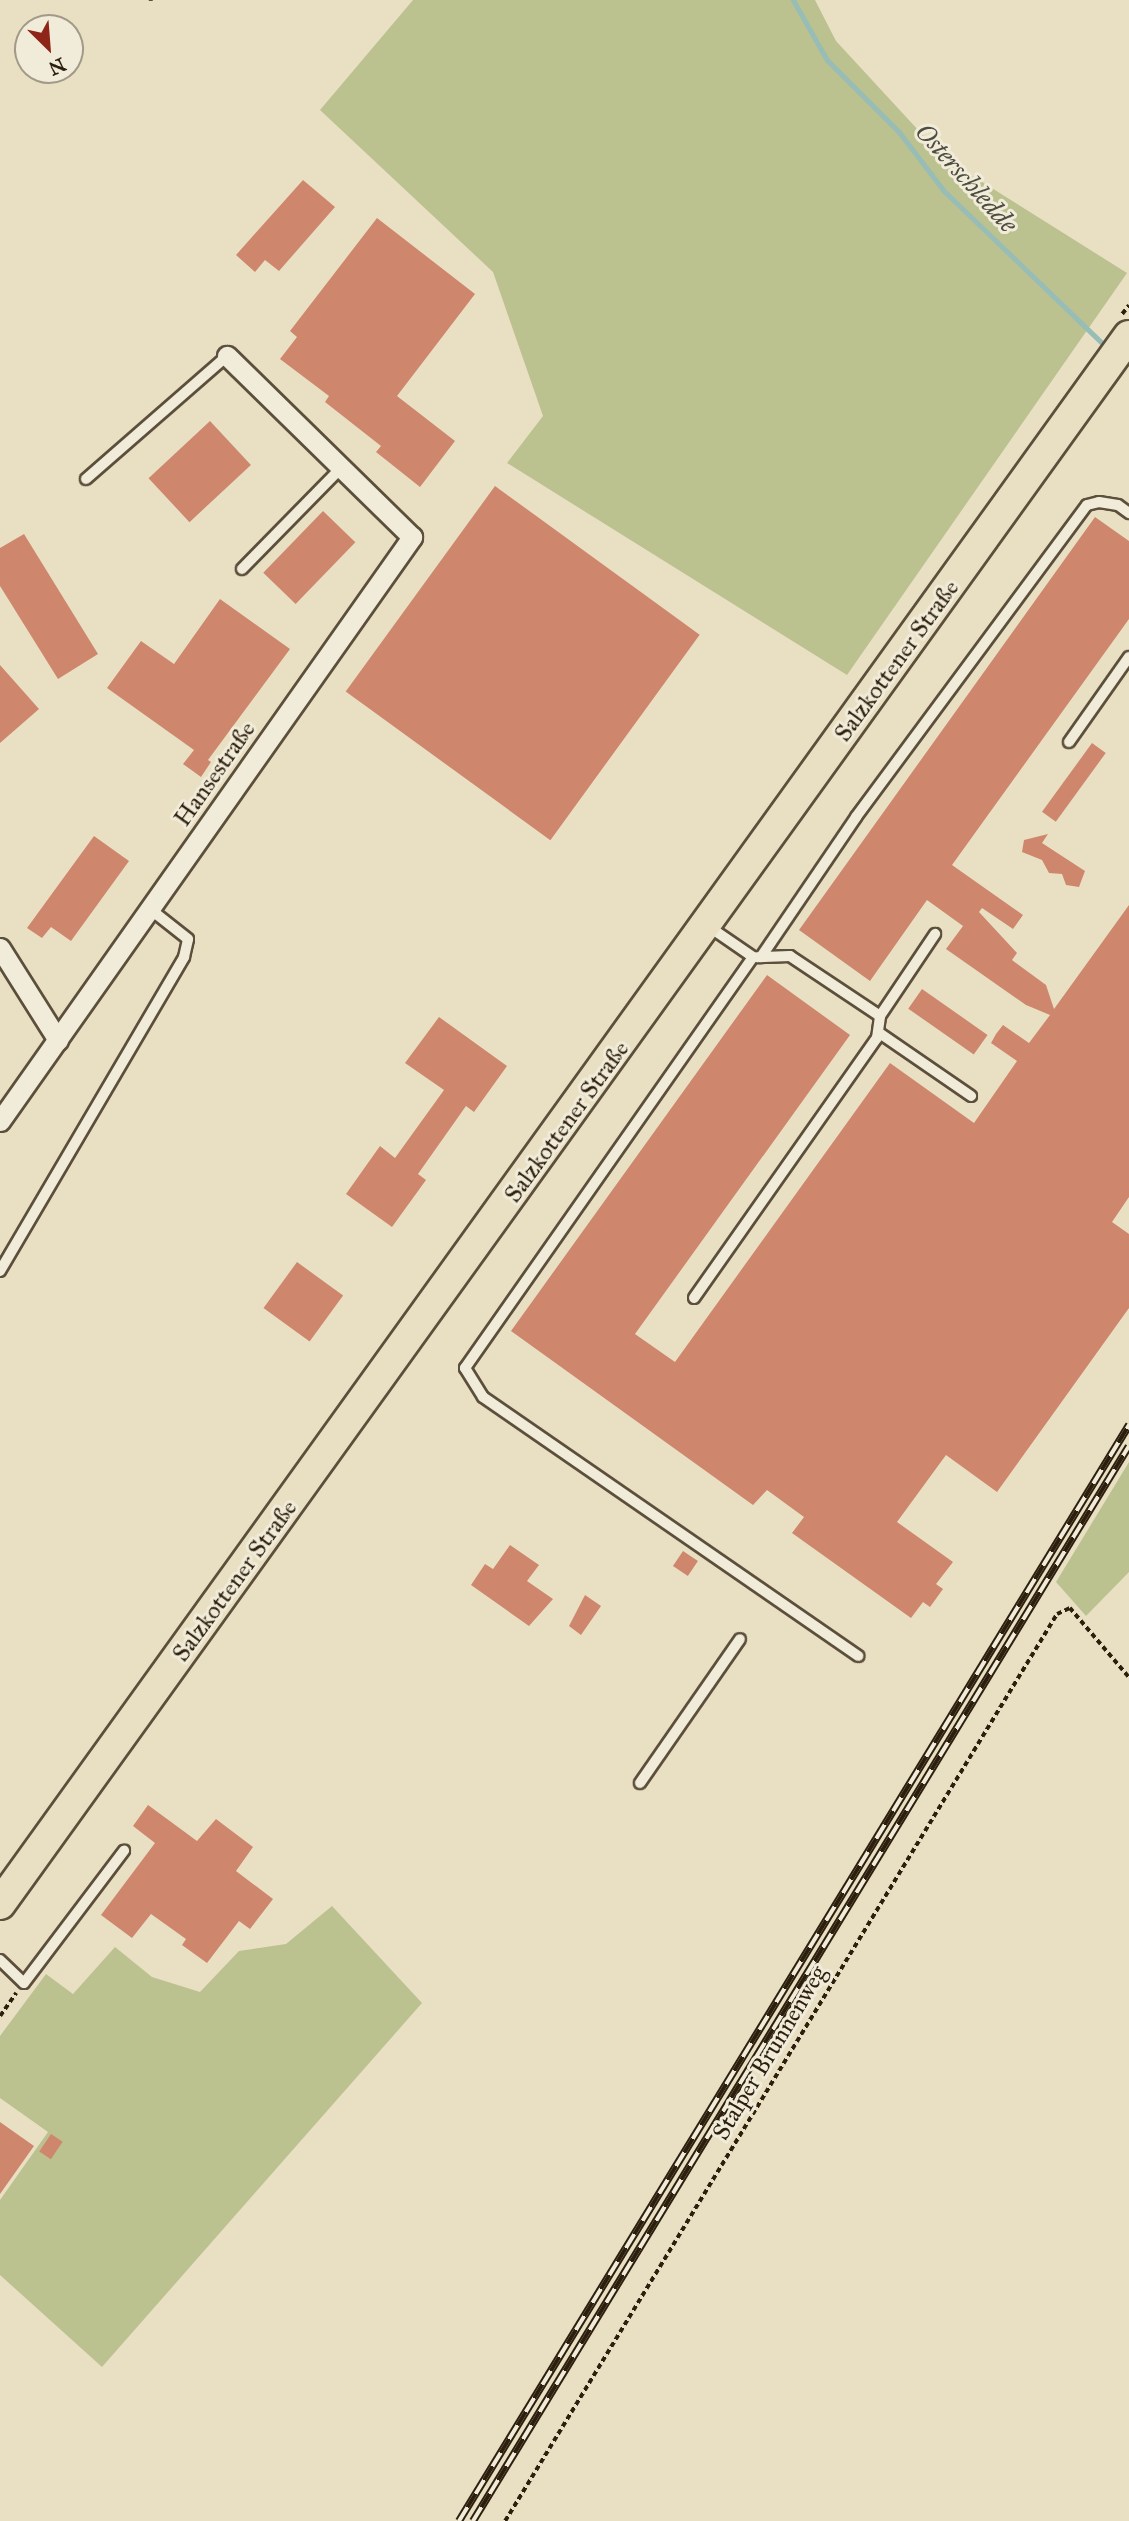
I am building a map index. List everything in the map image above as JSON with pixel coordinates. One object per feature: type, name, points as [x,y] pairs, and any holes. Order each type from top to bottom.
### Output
[{"type":"main road","name":"Salzkottener Straße","points":[[0,1905],[708,926],[1129,336]]},
{"type":"street","points":[[227,356],[341,468]]},
{"type":"street","name":"Hansestraße","points":[[0,1121],[412,537],[341,468]]},
{"type":"street","points":[[0,948],[58,1040]]},
{"type":"lane","points":[[86,479],[227,356]]},
{"type":"lane","points":[[242,569],[341,468]]},
{"type":"lane","points":[[858,1656],[483,1397],[465,1368],[856,817],[1087,505],[1118,505],[1129,513]]},
{"type":"lane","points":[[1069,742],[1129,657]]},
{"type":"lane","points":[[0,1271],[184,957],[188,939],[150,909]]},
{"type":"lane","points":[[708,926],[757,957],[790,956],[880,1016]]},
{"type":"lane","points":[[694,1298],[878,1032],[880,1016],[935,934]]},
{"type":"lane","points":[[878,1032],[971,1097]]},
{"type":"lane","points":[[640,1783],[740,1639]]},
{"type":"lane","points":[[0,1960],[24,1983],[124,1852]]},
{"type":"path","name":"Stalper Brunnenweg","points":[[505,2521],[1057,1614],[1070,1608],[1129,1677]]},
{"type":"path","points":[[0,2016],[24,1983]]},
{"type":"green space","points":[[413,0],[815,0],[836,41],[944,158],[1127,273],[847,675],[507,463],[543,416],[493,272],[320,110]]},
{"type":"green space","points":[[1129,1462],[1129,1572],[1086,1616],[1056,1582]]},
{"type":"green space","points":[[332,1906],[422,2003],[102,2367],[0,2275],[0,2200],[48,2132],[0,2098],[0,2036],[46,1974],[73,1994],[115,1947],[152,1977],[200,1992],[239,1951],[286,1944]]},
{"type":"building","points":[[303,180],[335,207],[279,271],[265,260],[255,272],[236,255]]},
{"type":"building","points":[[377,218],[475,294],[397,396],[455,441],[420,487],[376,452],[381,446],[325,402],[329,396],[280,359],[297,337],[290,331]]},
{"type":"building","points":[[210,421],[251,465],[189,522],[149,478]]},
{"type":"building","points":[[495,486],[700,635],[550,840],[346,691]]},
{"type":"building","points":[[323,511],[355,542],[296,604],[263,573]]},
{"type":"building","points":[[1095,517],[1129,541],[1129,619],[952,865],[1023,915],[1013,929],[982,908],[979,912],[1017,953],[1012,960],[1046,985],[1054,1009],[1129,905],[1129,1197],[1112,1222],[1129,1234],[1129,1308],[997,1492],[946,1455],[897,1522],[953,1562],[936,1584],[943,1589],[930,1607],[923,1602],[911,1618],[792,1533],[804,1517],[767,1490],[753,1505],[511,1331],[767,975],[850,1035],[635,1334],[675,1362],[890,1063],[974,1123],[1017,1061],[991,1043],[996,1034],[1003,1025],[1029,1043],[1050,1015],[1026,1005],[946,949],[963,926],[927,900],[870,981],[799,930]]},
{"type":"building","points":[[24,534],[98,654],[58,679],[0,586],[0,548]]},
{"type":"building","points":[[220,599],[290,649],[208,760],[211,762],[201,777],[183,764],[194,750],[107,688],[141,641],[174,664]]},
{"type":"building","points":[[0,665],[39,709],[0,743]]},
{"type":"building","points":[[1092,743],[1106,753],[1056,822],[1042,812]]},
{"type":"building","points":[[1048,834],[1042,843],[1085,871],[1079,887],[1066,885],[1062,874],[1049,873],[1042,860],[1022,852],[1024,840]]},
{"type":"building","points":[[94,836],[129,861],[71,941],[51,927],[42,938],[27,928]]},
{"type":"building","points":[[922,989],[988,1035],[974,1055],[908,1009]]},
{"type":"building","points":[[439,1017],[507,1066],[474,1112],[466,1106],[418,1174],[426,1180],[392,1227],[346,1194],[380,1146],[395,1158],[444,1090],[405,1063]]},
{"type":"building","points":[[297,1262],[343,1296],[310,1342],[263,1308]]},
{"type":"building","points":[[510,1545],[539,1565],[527,1581],[553,1599],[529,1626],[471,1585],[485,1564],[493,1569]]},
{"type":"building","points":[[683,1551],[698,1561],[688,1576],[673,1566]]},
{"type":"building","points":[[585,1595],[601,1606],[581,1635],[569,1626]]},
{"type":"building","points":[[148,1805],[197,1841],[216,1819],[253,1847],[236,1871],[273,1899],[250,1929],[239,1921],[207,1963],[182,1945],[186,1939],[151,1914],[132,1938],[101,1915],[155,1843],[133,1826]]},
{"type":"building","points":[[0,2122],[34,2146],[0,2194]]},
{"type":"building","points":[[51,2134],[63,2142],[51,2159],[39,2151]]},
{"type":"waterway","name":"Osterschledde","points":[[793,0],[827,60],[899,132],[944,191],[1108,349]]},
{"type":"railway","points":[[459,2521],[1129,1425]]},
{"type":"railway","points":[[473,2521],[1129,1446]]}]
